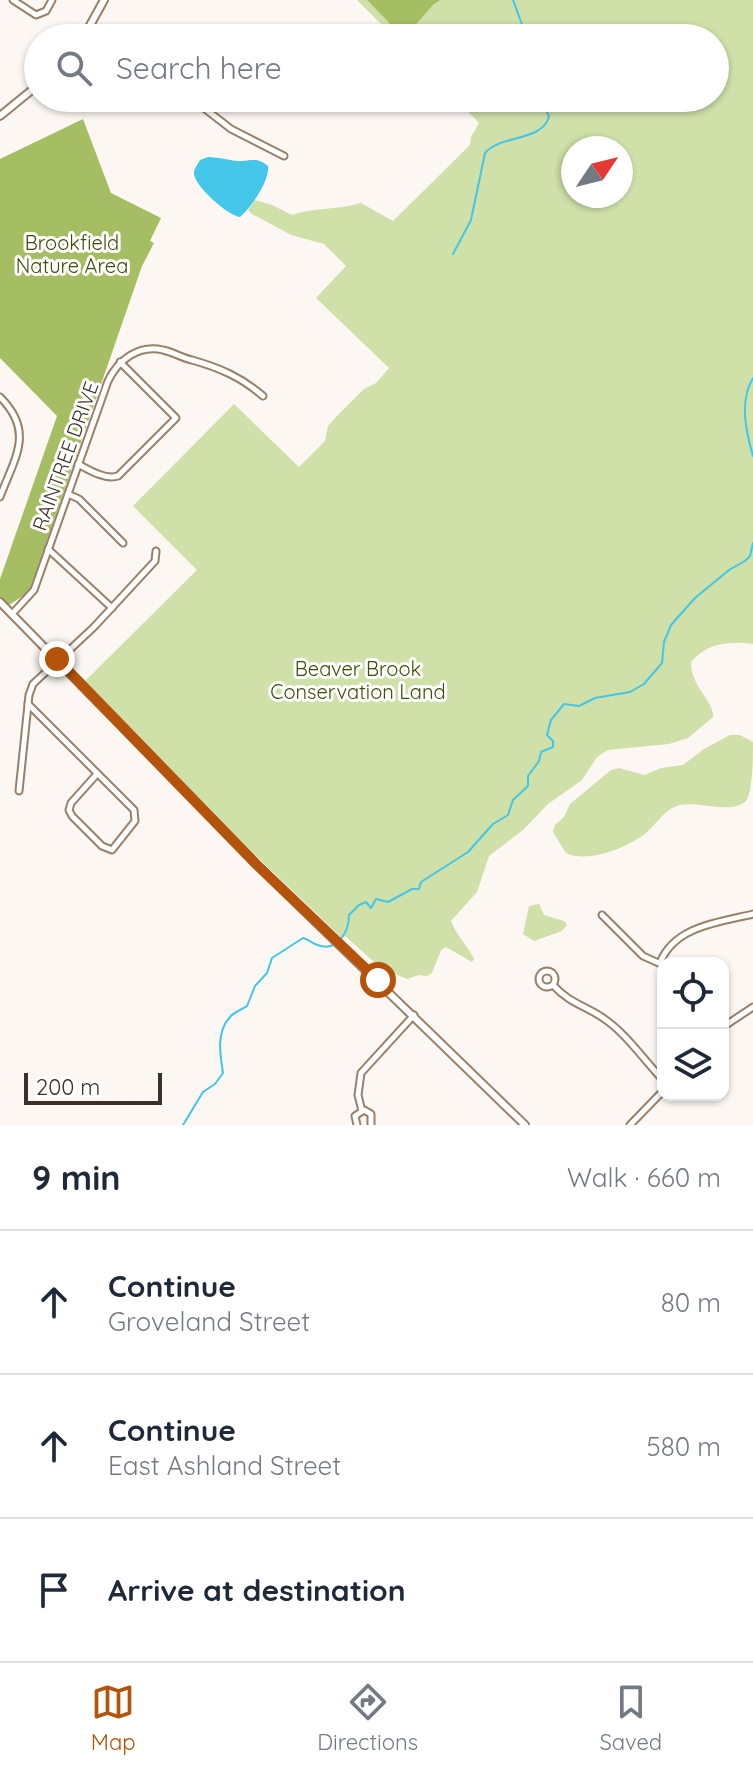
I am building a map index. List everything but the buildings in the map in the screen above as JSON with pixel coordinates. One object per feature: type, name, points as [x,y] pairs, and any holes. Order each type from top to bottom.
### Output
[{"type":"main road","points":[[92,24],[104,0]]},
{"type":"main road","points":[[0,116],[24,96]]},
{"type":"main road","points":[[0,602],[256,864],[525,1125]]},
{"type":"street","points":[[13,0],[36,15],[46,11],[52,0]]},
{"type":"street","points":[[209,112],[231,129],[284,156]]},
{"type":"street","name":"RAINTREE DRIVE","points":[[12,614],[34,590],[108,381],[120,362],[148,349],[165,350],[214,366],[245,381],[263,396]]},
{"type":"street","points":[[78,464],[102,475],[118,476],[176,418],[120,362]]},
{"type":"street","points":[[0,397],[16,414],[21,427],[20,442],[0,497]]},
{"type":"street","points":[[68,494],[79,499],[123,543]]},
{"type":"street","points":[[48,549],[112,608]]},
{"type":"street","points":[[19,791],[33,684],[112,608],[155,561],[156,551]]},
{"type":"street","points":[[28,704],[134,810],[133,823],[112,850],[102,846],[69,810],[71,803],[97,774]]},
{"type":"street","points":[[665,957],[669,949],[694,929],[753,914]]},
{"type":"street","points":[[602,915],[643,956],[657,962]]},
{"type":"street","points":[[553,985],[565,999],[604,1018],[657,1074]]},
{"type":"street","points":[[729,1022],[753,1007]]},
{"type":"street","points":[[362,1111],[358,1095],[361,1073],[414,1015]]},
{"type":"street","points":[[630,1125],[657,1097]]},
{"type":"street","points":[[357,1125],[355,1116],[362,1111]]},
{"type":"street","points":[[362,1111],[371,1114],[371,1125]]},
{"type":"green space","name":"Beaver Brook Conservation Land","points":[[357,0],[367,0],[391,24],[381,24]]},
{"type":"green space","points":[[367,0],[440,0],[416,24],[390,24]]},
{"type":"green space","name":"Beaver Brook Conservation Land","points":[[440,0],[753,0],[753,644],[711,647],[691,662],[695,679],[710,705],[713,717],[688,738],[669,744],[608,750],[597,757],[582,780],[548,804],[523,830],[489,856],[477,892],[451,921],[474,959],[472,962],[446,947],[441,950],[432,973],[407,979],[382,969],[344,935],[342,938],[235,836],[232,839],[203,809],[205,806],[85,681],[197,570],[133,506],[234,404],[299,467],[325,441],[328,426],[337,416],[389,368],[316,298],[346,266],[324,244],[291,235],[252,214],[248,210],[255,200],[292,215],[361,203],[393,221],[470,145],[479,123],[468,112],[729,112],[729,24],[416,24]]},
{"type":"green space","name":"Brookfield Nature Area","points":[[83,119],[111,193],[161,218],[150,241],[154,243],[142,266],[29,592],[9,605],[0,597],[0,579],[57,416],[0,358],[0,159]]},
{"type":"green space","points":[[730,735],[740,735],[753,742],[751,782],[746,801],[731,807],[691,804],[674,807],[640,838],[619,848],[596,855],[566,853],[553,832],[555,825],[564,817],[570,804],[611,770],[619,768],[644,775],[661,768],[683,765]]},
{"type":"green space","points":[[539,904],[544,915],[564,921],[567,925],[562,931],[534,941],[523,934],[529,906]]},
{"type":"water","points":[[208,157],[256,160],[268,166],[259,193],[240,217],[212,199],[195,177],[194,171],[200,160]]},
{"type":"waterway","points":[[513,0],[522,24]]},
{"type":"waterway","points":[[453,254],[471,220],[485,153],[501,143],[538,130],[545,125],[549,117],[547,112]]},
{"type":"waterway","points":[[753,378],[745,406],[753,456]]},
{"type":"waterway","points":[[183,1125],[203,1092],[215,1084],[223,1073],[220,1044],[223,1029],[232,1015],[247,1006],[255,986],[267,973],[272,958],[303,938],[322,946],[335,944],[347,929],[349,915],[359,905],[366,902],[371,908],[376,899],[388,902],[412,889],[419,889],[421,882],[468,852],[493,824],[508,815],[513,800],[528,786],[528,776],[539,761],[541,752],[553,747],[553,741],[547,735],[551,720],[564,704],[579,706],[595,698],[630,692],[644,684],[662,663],[664,642],[671,625],[695,598],[745,561],[750,556],[753,543]]},
{"type":"route","points":[[57,659],[256,864],[378,980]]}]
